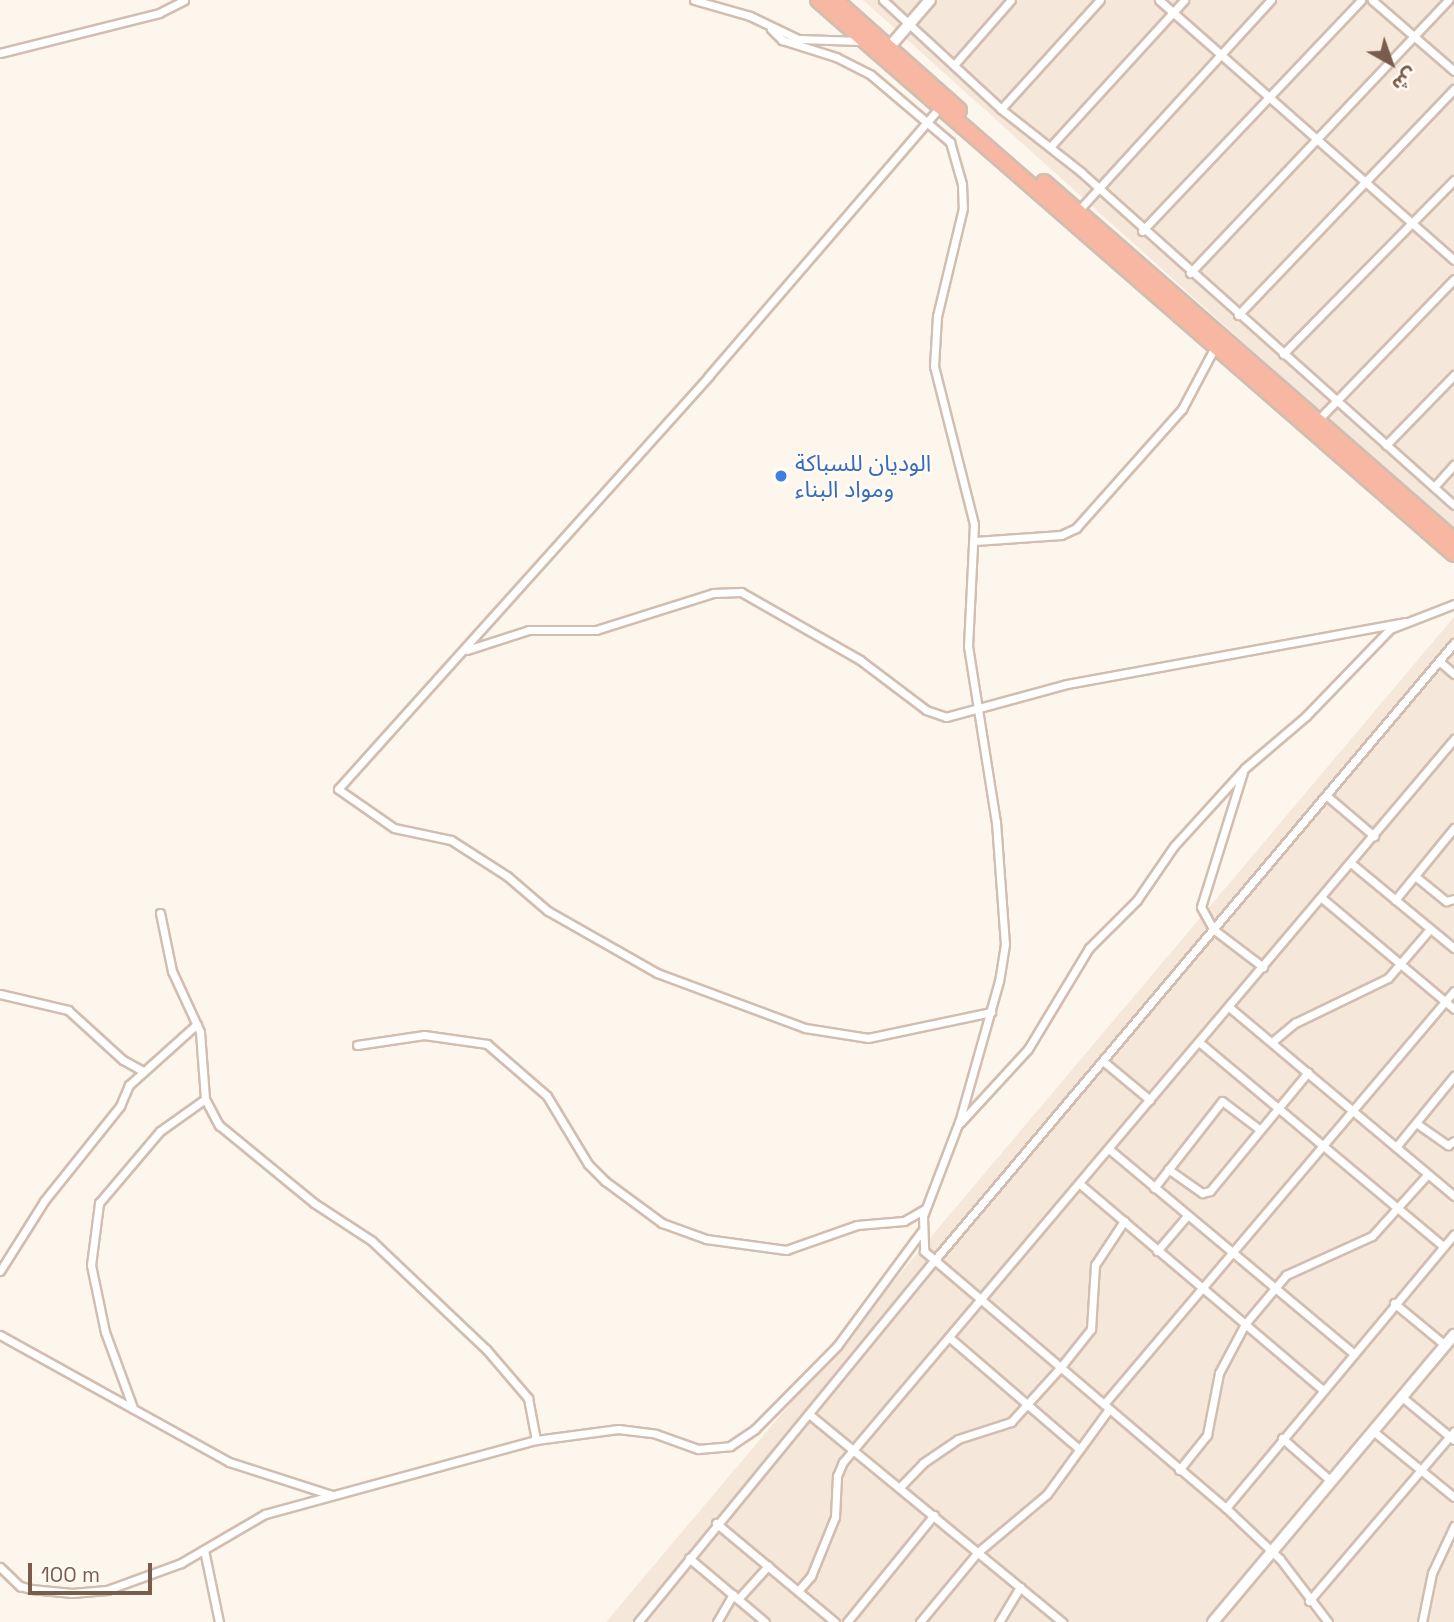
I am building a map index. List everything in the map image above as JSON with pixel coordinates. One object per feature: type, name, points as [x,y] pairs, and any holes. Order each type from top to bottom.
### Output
[{"type":"highway","points":[[818,0],[865,41],[885,51],[1077,212],[1454,540]]},
{"type":"highway","points":[[835,0],[941,107],[1454,554]]},
{"type":"street","points":[[0,53],[159,13],[184,0]]},
{"type":"street","points":[[694,0],[750,16],[789,43],[862,68],[950,142],[962,184],[963,208],[937,316],[934,366],[972,510],[975,541],[968,646],[996,822],[1005,944],[990,1012],[957,1126],[926,1208],[921,1232],[924,1251],[933,1262],[1226,1508],[1271,1550],[1328,1622]]},
{"type":"street","points":[[883,0],[1000,109],[1098,187],[1190,273],[1454,505]]},
{"type":"street","points":[[885,51],[930,0]]},
{"type":"street","points":[[954,65],[1011,0]]},
{"type":"street","points":[[1000,109],[1100,0]]},
{"type":"street","points":[[1159,0],[1268,99],[1454,260]]},
{"type":"street","points":[[1050,147],[1184,0]]},
{"type":"street","points":[[1077,212],[1271,0]]},
{"type":"street","points":[[1142,230],[1361,0]]},
{"type":"street","points":[[1372,0],[1454,71]]},
{"type":"street","points":[[1190,273],[1448,0]]},
{"type":"street","points":[[771,29],[813,41],[865,41]]},
{"type":"street","points":[[1238,315],[1454,89]]},
{"type":"street","points":[[941,107],[464,651],[338,789],[394,828],[451,840],[507,876],[548,911],[657,973],[805,1028],[868,1038],[990,1012]]},
{"type":"street","points":[[1283,354],[1454,180]]},
{"type":"street","points":[[1317,421],[1454,279]]},
{"type":"street","points":[[975,541],[1061,535],[1076,528],[1182,409],[1215,346]]},
{"type":"street","points":[[1386,445],[1454,375]]},
{"type":"street","points":[[1434,487],[1454,466]]},
{"type":"street","points":[[464,651],[529,629],[596,630],[713,593],[741,592],[860,660],[926,710],[946,716],[1067,684],[1404,622],[1454,604]]},
{"type":"street","points":[[957,1126],[1028,1049],[1089,948],[1137,900],[1174,846],[1245,768],[1306,716],[1380,638],[1404,622]]},
{"type":"street","points":[[638,1622],[716,1523],[933,1262],[1454,643]]},
{"type":"street","points":[[1438,661],[1454,674]]},
{"type":"street","points":[[798,1591],[811,1576],[835,1517],[837,1476],[854,1450],[1323,899],[1454,739]]},
{"type":"street","points":[[1446,749],[1454,756]]},
{"type":"street","points":[[1245,768],[1201,904],[1213,929],[1263,967]]},
{"type":"street","points":[[1327,796],[1374,836]]},
{"type":"street","points":[[1395,900],[1454,828]]},
{"type":"street","points":[[1352,864],[1454,948]]},
{"type":"street","points":[[1415,876],[1446,901],[1454,899]]},
{"type":"street","points":[[1323,899],[1454,1009]]},
{"type":"street","points":[[160,913],[172,971],[197,1024],[205,1099],[229,1136],[314,1203],[372,1241],[492,1355],[528,1398],[536,1440]]},
{"type":"street","points":[[1272,1042],[1296,1023],[1383,981],[1400,966],[1430,929]]},
{"type":"street","points":[[920,1622],[978,1552],[1047,1494],[1107,1407],[1201,1288],[1454,991]]},
{"type":"street","points":[[0,994],[68,1010],[123,1060],[143,1071]]},
{"type":"street","points":[[1229,1007],[1454,1196]]},
{"type":"street","points":[[0,1271],[44,1200],[143,1071],[197,1024]]},
{"type":"street","points":[[357,1045],[424,1035],[488,1044],[547,1096],[588,1164],[605,1181],[662,1223],[706,1239],[786,1250],[857,1225],[904,1221],[926,1208]]},
{"type":"street","points":[[1199,1042],[1443,1246]]},
{"type":"street","points":[[1103,1061],[1150,1100]]},
{"type":"street","points":[[1168,1169],[1207,1193],[1308,1072]]},
{"type":"street","points":[[1395,1147],[1454,1076]]},
{"type":"street","points":[[134,1408],[105,1332],[91,1265],[99,1203],[160,1131],[205,1099]]},
{"type":"street","points":[[1154,1188],[1222,1101],[1259,1129]]},
{"type":"street","points":[[1416,1123],[1448,1145],[1454,1141]]},
{"type":"street","points":[[1109,1150],[1353,1353]]},
{"type":"street","points":[[1180,1470],[1207,1435],[1219,1373],[1245,1324],[1292,1272],[1372,1236],[1427,1175]]},
{"type":"street","points":[[1080,1184],[1322,1390]]},
{"type":"street","points":[[1157,1251],[1188,1216]]},
{"type":"street","points":[[901,1486],[918,1467],[958,1439],[1004,1426],[1029,1405],[1091,1329],[1095,1265],[1124,1221]]},
{"type":"street","points":[[0,1567],[20,1586],[72,1593],[131,1583],[204,1550],[253,1519],[536,1440],[618,1429],[656,1434],[698,1449],[730,1446],[754,1429],[837,1346],[921,1232]]},
{"type":"street","points":[[1226,1508],[1454,1234]]},
{"type":"street","points":[[1394,1304],[1445,1345]]},
{"type":"street","points":[[0,1335],[229,1462],[333,1495]]},
{"type":"street","points":[[1213,1622],[1454,1335]]},
{"type":"street","points":[[950,1338],[1079,1448]]},
{"type":"street","points":[[1309,1601],[1452,1436],[1402,1397]]},
{"type":"street","points":[[809,1414],[901,1486],[1062,1622]]},
{"type":"street","points":[[1373,1431],[1454,1497]]},
{"type":"street","points":[[1282,1438],[1331,1480]]},
{"type":"street","points":[[847,1622],[934,1515]]},
{"type":"street","points":[[716,1523],[835,1622]]},
{"type":"street","points":[[1422,1622],[1432,1573],[1454,1526]]},
{"type":"street","points":[[204,1550],[219,1622]]},
{"type":"street","points":[[689,1558],[765,1622]]},
{"type":"street","points":[[717,1622],[736,1597],[768,1566]]},
{"type":"street","points":[[999,1622],[1020,1587]]},
{"type":"shaded area","points":[[863,0],[1454,0],[1454,532]]},
{"type":"shaded area","points":[[1454,617],[1454,1622],[606,1622]]},
{"type":"place","name":"الوديان للسباكة ومواد البناء","points":[[781,476]]}]
